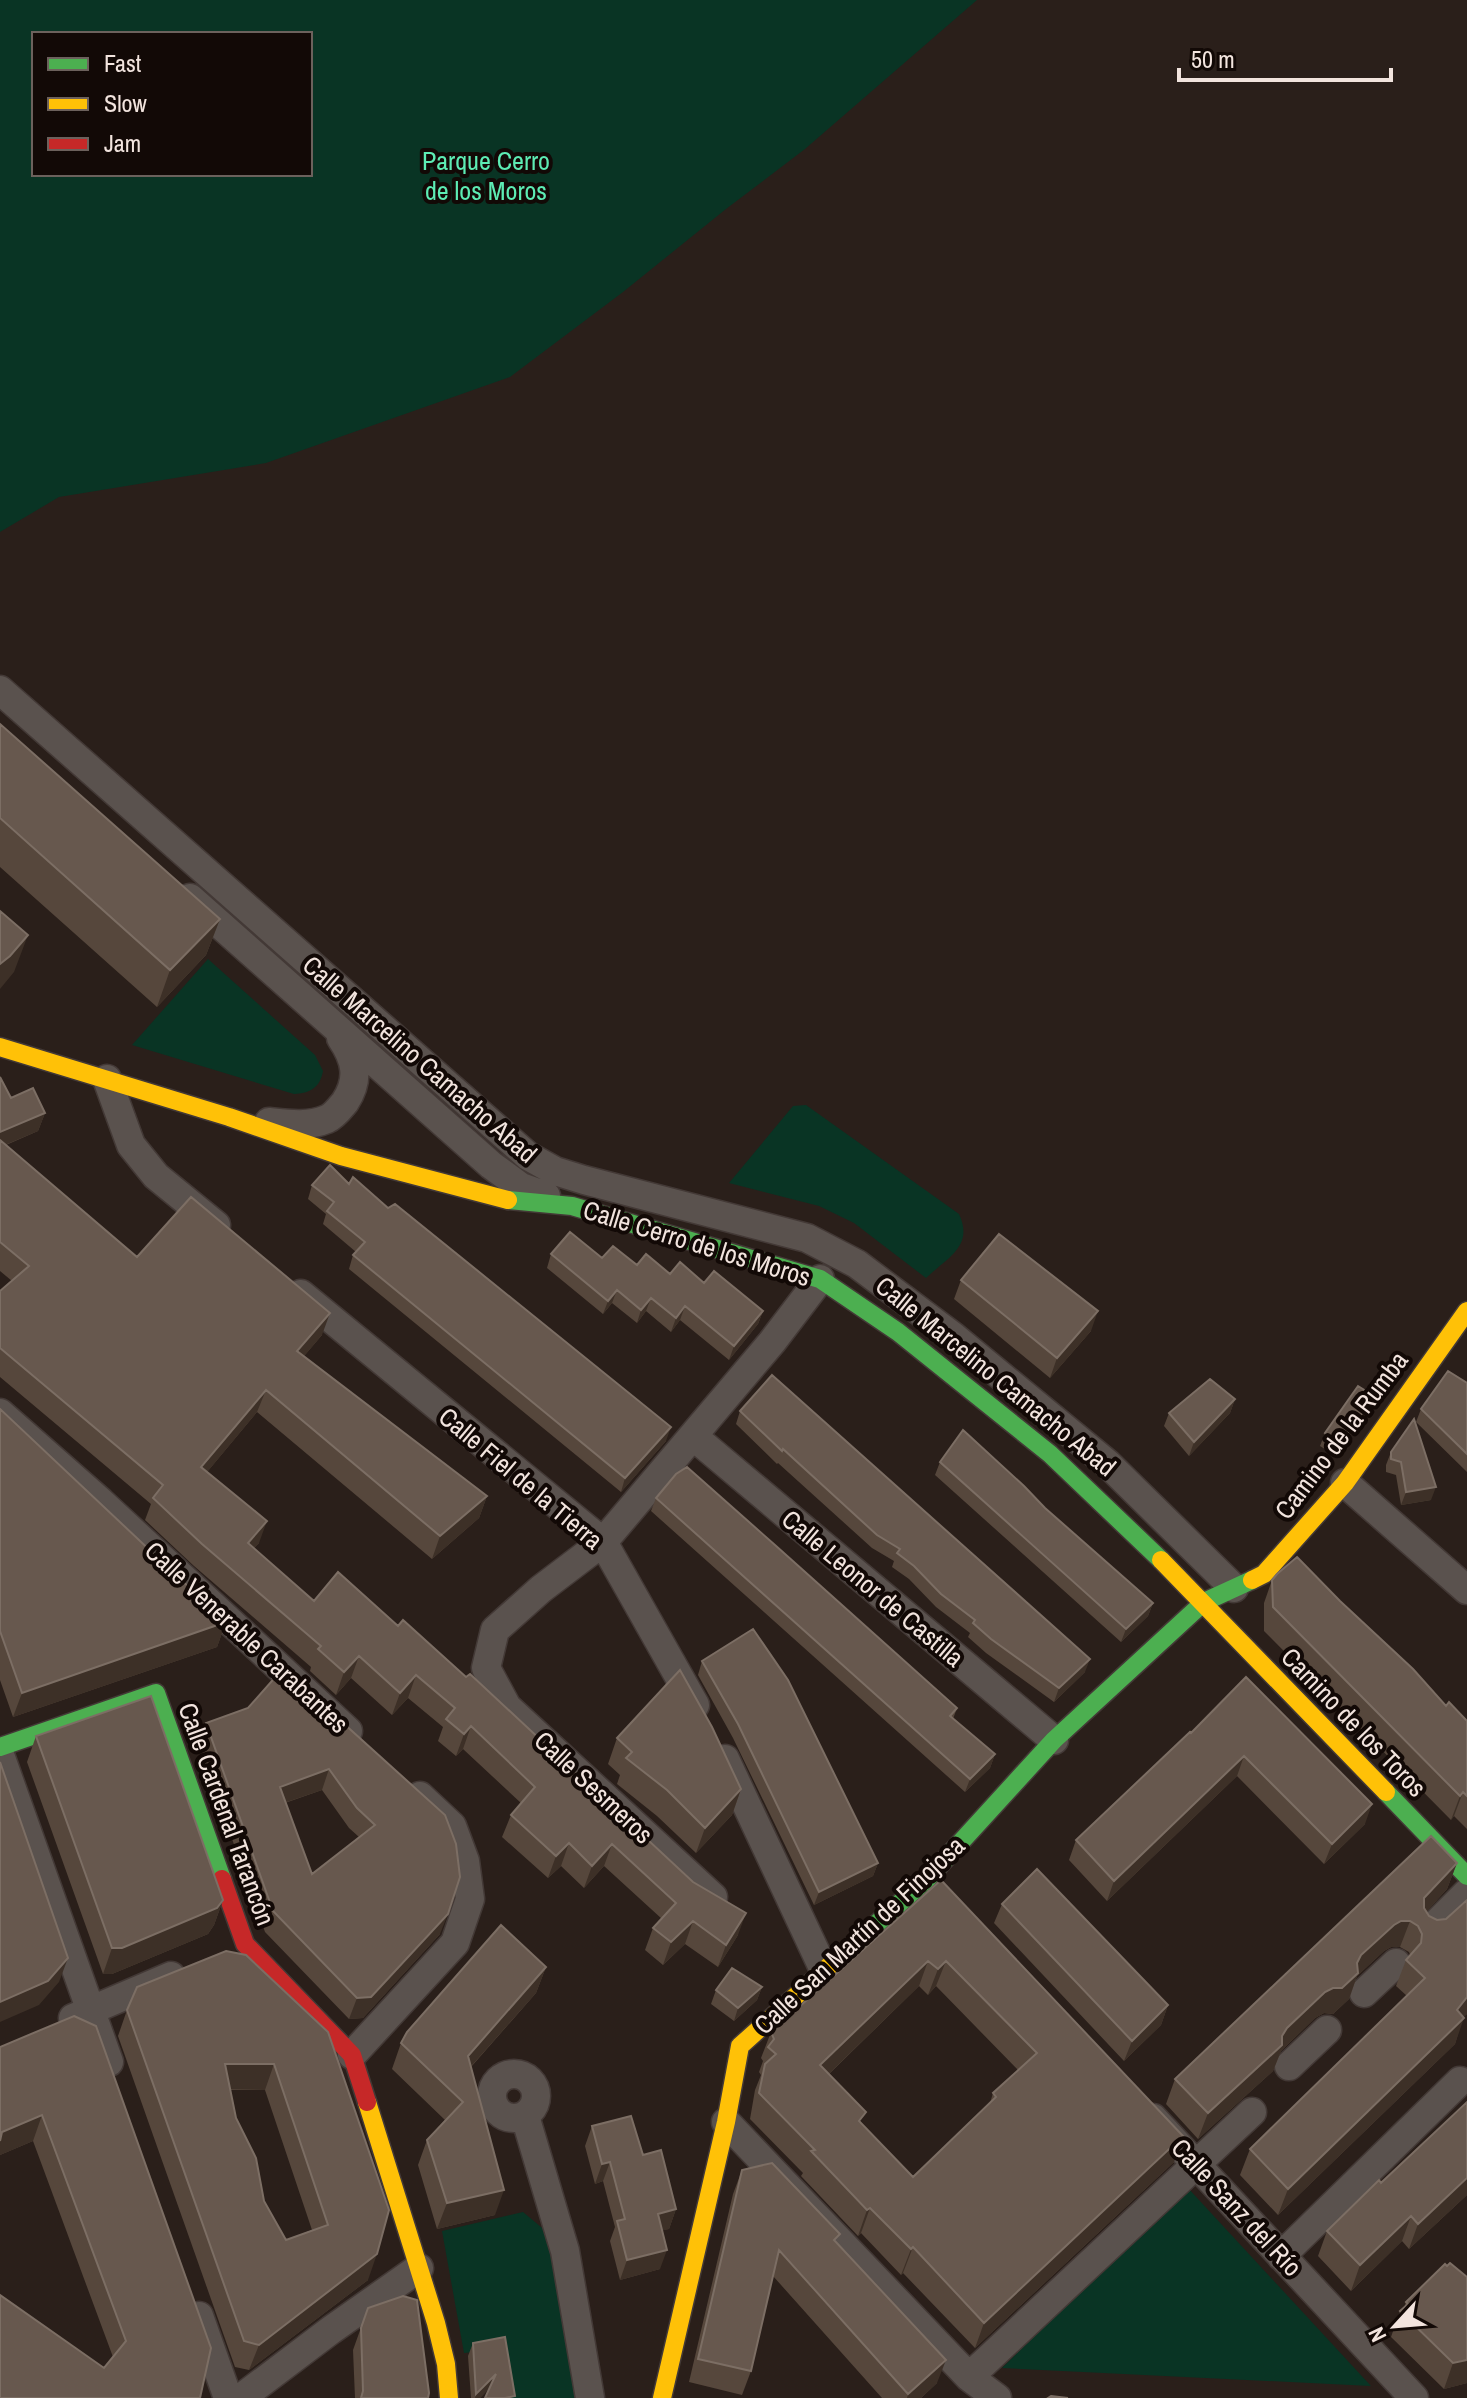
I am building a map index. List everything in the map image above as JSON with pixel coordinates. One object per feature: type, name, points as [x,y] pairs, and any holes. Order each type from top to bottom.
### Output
[{"type":"street","name":"Calle Marcelino Camacho Abad","points":[[0,690],[528,1156],[555,1171],[584,1180],[807,1238],[857,1264],[954,1337],[1108,1464],[1234,1588]]},
{"type":"street","name":"Calle Marcelino Camacho Abad","points":[[175,884],[491,1165],[521,1187],[572,1206]]},
{"type":"street","name":"Calle Cerro de los Moros","points":[[229,1117],[299,1125],[328,1119],[340,1109],[353,1090],[356,1071],[352,1054],[327,1017]]},
{"type":"street","name":"Calle Cerro de los Moros","points":[[0,1047],[229,1117],[341,1156],[522,1203],[572,1206],[820,1279],[898,1332],[1050,1454],[1204,1602]]},
{"type":"street","points":[[107,1079],[131,1145],[156,1176],[242,1246]]},
{"type":"street","name":"Calle Fiel de la Tierra","points":[[278,1276],[603,1542],[718,1745],[824,1970]]},
{"type":"street","points":[[603,1542],[772,1342],[820,1279]]},
{"type":"street","name":"Camino de la Rumba","points":[[1204,1602],[1264,1574],[1345,1483],[1467,1311]]},
{"type":"street","name":"Calle Venerable Carabantes","points":[[0,1413],[368,1749]]},
{"type":"street","name":"Calle Leonor de Castilla","points":[[693,1436],[1054,1740]]},
{"type":"street","points":[[1345,1483],[1467,1590]]},
{"type":"street","name":"Calle Sesmeros","points":[[603,1542],[541,1589],[495,1630],[486,1668],[507,1707],[713,1897]]},
{"type":"street","name":"Calle San Martín de Finojosa","points":[[662,2398],[726,2122],[740,2046],[824,1970],[936,1886],[1054,1740],[1204,1602]]},
{"type":"street","name":"Camino de los Toros","points":[[1204,1602],[1467,1876]]},
{"type":"street","name":"Calle Cardenal Tarancón","points":[[0,1747],[156,1693],[245,1944],[352,2055]]},
{"type":"street","points":[[0,1755],[117,2085]]},
{"type":"street","points":[[400,1779],[452,1826],[465,1861],[470,1899],[455,1943],[352,2055],[419,2268],[446,2364],[449,2398]]},
{"type":"street","points":[[1431,1929],[1467,1893]]},
{"type":"street","points":[[217,1956],[245,1944]]},
{"type":"street","points":[[1364,1993],[1396,1963]]},
{"type":"street","points":[[52,2028],[189,1968]]},
{"type":"street","points":[[1289,2066],[1327,2030]]},
{"type":"street","points":[[1281,2256],[1460,2081]]},
{"type":"street","name":"Calle Sanz del Río","points":[[1138,2102],[1414,2398]]},
{"type":"street","points":[[969,2377],[1252,2112]]},
{"type":"street","points":[[525,2116],[565,2251],[590,2398]]},
{"type":"street","points":[[726,2122],[969,2377],[997,2398]]},
{"type":"street","name":"Calle San Martín de Finojosa","points":[[642,2398],[672,2293],[694,2262]]},
{"type":"street","points":[[241,2398],[419,2268]]},
{"type":"street","points":[[191,2294],[228,2398]]},
{"type":"green space","name":"Parque Cerro de los Moros","points":[[0,0],[977,0],[805,149],[510,377],[266,463],[59,497],[0,532]]},
{"type":"green space","points":[[208,959],[315,1055],[323,1071],[313,1088],[294,1094],[132,1045]]},
{"type":"green space","points":[[806,1105],[959,1214],[963,1225],[961,1243],[926,1278],[854,1223],[819,1206],[729,1183],[793,1106]]},
{"type":"green space","points":[[1187,2187],[1371,2386],[1002,2368]]},
{"type":"green space","points":[[523,2212],[547,2232],[555,2258],[576,2398],[512,2398],[503,2349],[464,2353],[442,2231]]},
{"type":"building","points":[[0,724],[220,919],[170,970],[0,818]]},
{"type":"building","points":[[0,911],[28,935],[0,964]]},
{"type":"building","points":[[0,1077],[11,1098],[33,1088],[45,1113],[0,1132]]},
{"type":"building","points":[[0,1140],[137,1257],[191,1197],[330,1313],[297,1351],[487,1496],[440,1536],[266,1390],[201,1467],[267,1521],[248,1543],[314,1601],[338,1572],[398,1626],[403,1620],[466,1677],[470,1674],[693,1882],[746,1913],[726,1945],[693,1921],[671,1942],[653,1928],[676,1903],[612,1844],[592,1866],[569,1843],[556,1856],[511,1815],[535,1787],[471,1726],[464,1734],[446,1719],[455,1708],[416,1675],[400,1693],[359,1656],[344,1672],[318,1649],[321,1646],[153,1498],[163,1485],[0,1348],[0,1291],[29,1266],[0,1242]]},
{"type":"building","points":[[330,1165],[349,1184],[353,1177],[388,1208],[395,1204],[671,1427],[625,1478],[353,1255],[365,1242],[327,1211],[334,1202],[312,1185]]},
{"type":"building","points":[[570,1232],[602,1258],[613,1246],[637,1265],[646,1254],[670,1274],[680,1262],[704,1283],[714,1271],[763,1311],[734,1346],[685,1306],[676,1318],[651,1298],[641,1310],[617,1290],[608,1301],[551,1254]]},
{"type":"building","points":[[999,1234],[1098,1311],[1057,1358],[961,1280]]},
{"type":"building","points":[[1448,1371],[1467,1383],[1467,1454],[1421,1409]]},
{"type":"building","points":[[772,1375],[1090,1659],[1059,1688],[973,1623],[975,1620],[941,1594],[897,1553],[900,1549],[877,1535],[740,1411]]},
{"type":"building","points":[[1210,1379],[1235,1399],[1194,1442],[1169,1413]]},
{"type":"building","points":[[1358,1386],[1374,1396],[1341,1443],[1325,1433]]},
{"type":"building","points":[[0,1409],[226,1622],[22,1693],[0,1631]]},
{"type":"building","points":[[1414,1419],[1436,1487],[1406,1492],[1401,1462],[1391,1459],[1391,1452]]},
{"type":"building","points":[[963,1430],[1045,1508],[1153,1603],[1126,1629],[940,1462]]},
{"type":"building","points":[[687,1467],[957,1708],[950,1716],[995,1754],[970,1779],[656,1498],[676,1474]]},
{"type":"building","points":[[1297,1557],[1413,1669],[1446,1706],[1449,1702],[1467,1721],[1467,1796],[1463,1792],[1460,1796],[1273,1607],[1272,1580]]},
{"type":"building","points":[[753,1629],[788,1680],[878,1863],[819,1892],[738,1724],[702,1661]]},
{"type":"building","points":[[680,1670],[712,1727],[741,1789],[705,1828],[667,1790],[626,1758],[632,1752],[617,1738]]},
{"type":"building","points":[[279,1673],[317,1709],[322,1704],[445,1815],[456,1844],[460,1877],[448,1914],[371,1997],[357,1998],[273,1911],[206,1723],[248,1708]],"holes":[[[329,1769],[357,1808],[375,1825],[312,1874],[280,1787]]]},
{"type":"building","points":[[1246,1677],[1372,1804],[1332,1844],[1244,1756],[1114,1881],[1076,1840]]},
{"type":"building","points":[[151,1696],[223,1900],[217,1908],[122,1948],[112,1948],[36,1736]]},
{"type":"building","points":[[0,1762],[68,1958],[48,1981],[0,2002]]},
{"type":"building","points":[[1431,1836],[1457,1863],[1424,1898],[1424,1908],[1429,1916],[1437,1920],[1446,1919],[1467,1900],[1467,1997],[1457,2010],[1464,2018],[1288,2189],[1250,2149],[1425,1978],[1406,1960],[1421,1943],[1422,1934],[1418,1926],[1410,1921],[1394,1925],[1361,1955],[1357,1963],[1358,1973],[1342,1988],[1325,1992],[1287,2028],[1282,2036],[1282,2045],[1208,2113],[1175,2079]]},
{"type":"building","points":[[1037,1869],[1168,2005],[1132,2041],[1002,1904]]},
{"type":"building","points":[[941,1880],[1183,2136],[984,2323],[913,2247],[911,2249],[870,2208],[867,2210],[811,2151],[815,2150],[759,2093],[765,2064],[776,2054],[768,2047],[774,2039],[771,2032]],"holes":[[[928,1961],[938,1969],[946,1961],[1037,2053],[993,2093],[996,2097],[913,2177],[859,2121],[866,2112],[820,2065]]]},
{"type":"building","points":[[501,1925],[546,1967],[468,2056],[504,2190],[447,2203],[427,2140],[463,2102],[401,2043],[407,2032]]},
{"type":"building","points":[[226,1951],[246,1955],[328,2032],[389,2210],[377,2254],[259,2345],[244,2341],[127,2010],[137,1987]],"holes":[[[225,2064],[274,2064],[328,2225],[286,2240],[264,2201],[256,2158],[236,2118]]]},
{"type":"building","points":[[732,1968],[762,1987],[738,2008],[716,1990]]},
{"type":"building","points":[[74,2016],[96,2026],[211,2348],[200,2398],[0,2398],[0,2295],[104,2368],[126,2341],[42,2115],[2,2132],[0,2141],[0,2047]]},
{"type":"building","points":[[1467,2102],[1467,2178],[1418,2224],[1411,2216],[1360,2265],[1327,2231]]},
{"type":"building","points":[[631,2116],[643,2155],[661,2150],[676,2209],[658,2214],[667,2250],[627,2260],[617,2221],[625,2219],[610,2162],[602,2164],[592,2126]]},
{"type":"building","points":[[772,2163],[840,2234],[834,2240],[946,2360],[908,2394],[779,2250],[751,2371],[698,2359],[742,2170]]},
{"type":"building","points":[[1450,2263],[1467,2277],[1467,2360],[1453,2363],[1400,2311],[1445,2264]]},
{"type":"building","points":[[403,2296],[417,2300],[428,2398],[361,2398],[361,2328],[368,2308]]},
{"type":"building","points":[[505,2337],[515,2396],[485,2398],[496,2374],[476,2394],[473,2343]]},
{"type":"traffic: fast","points":[[508,1200],[572,1206],[820,1279],[898,1332],[1050,1454],[1161,1560]]},
{"type":"traffic: fast","points":[[837,1959],[928,1878],[1054,1740],[1204,1602],[1252,1580]]},
{"type":"traffic: fast","points":[[0,1747],[156,1693],[222,1879]]},
{"type":"traffic: fast","points":[[1386,1792],[1467,1876]]},
{"type":"traffic: slow","points":[[0,1047],[229,1117],[341,1156],[508,1200]]},
{"type":"traffic: slow","points":[[1252,1580],[1264,1574],[1345,1483],[1467,1311]]},
{"type":"traffic: slow","points":[[1161,1560],[1386,1792]]},
{"type":"traffic: slow","points":[[662,2398],[726,2122],[740,2046],[837,1959]]},
{"type":"traffic: slow","points":[[367,2102],[436,2323],[446,2364],[449,2398]]},
{"type":"traffic: jam","points":[[222,1879],[245,1944],[352,2055],[367,2102]]}]
